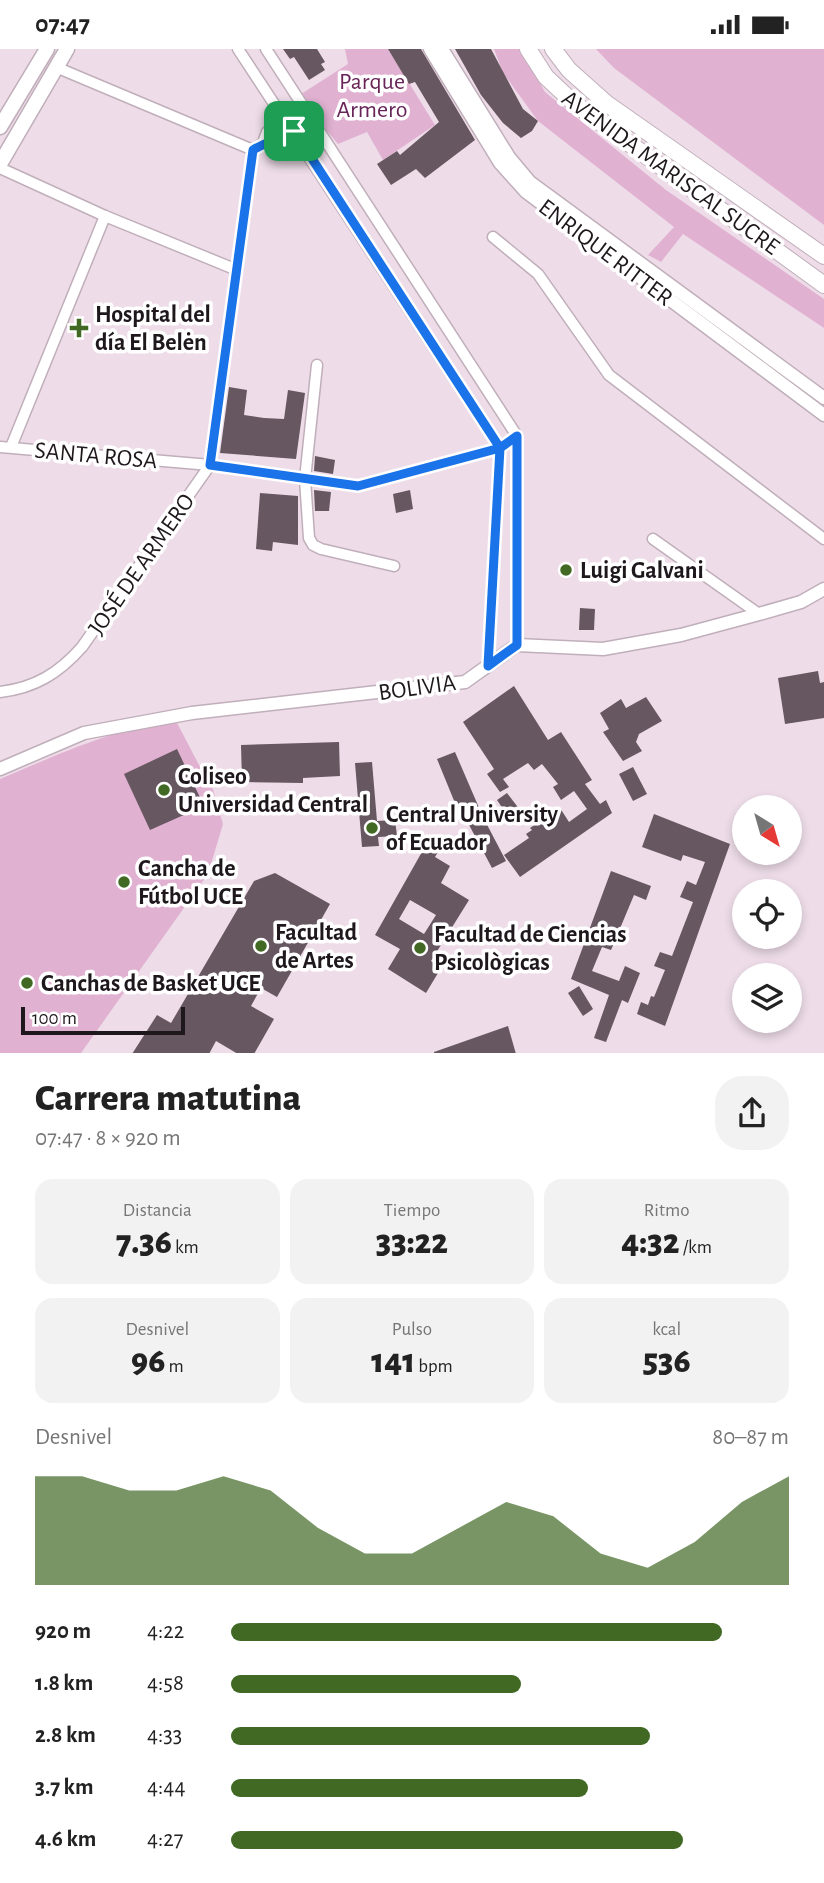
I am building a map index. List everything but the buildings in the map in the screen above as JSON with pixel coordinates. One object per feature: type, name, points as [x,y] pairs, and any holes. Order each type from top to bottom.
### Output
[{"type":"main road","points":[[0,127],[47,49]]},
{"type":"main road","points":[[0,166],[67,49]]},
{"type":"main road","name":"AVENIDA MARISCAL SUCRE","points":[[528,49],[553,84],[606,128],[824,285]]},
{"type":"main road","name":"AVENIDA MARISCAL SUCRE","points":[[553,49],[569,70],[617,111],[824,255]]},
{"type":"main road","points":[[564,49],[599,87],[640,117],[680,153]]},
{"type":"main road","points":[[606,128],[617,111]]},
{"type":"street","points":[[238,49],[500,448],[488,666]]},
{"type":"street","points":[[266,49],[517,436],[517,645],[603,649],[681,635],[801,602],[824,589]]},
{"type":"street","name":"ENRIQUE RITTER","points":[[430,49],[500,163],[526,192],[824,415]]},
{"type":"street","name":"ENRIQUE RITTER","points":[[442,49],[509,157],[530,182],[824,398]]},
{"type":"street","points":[[58,68],[258,147],[275,144],[312,118]]},
{"type":"street","points":[[258,147],[267,132],[304,106]]},
{"type":"street","name":"JOSÉ DE ARMERO","points":[[0,692],[16,690],[63,669],[82,647],[210,465],[237,270],[258,147]]},
{"type":"street","points":[[0,166],[105,216],[237,270]]},
{"type":"street","points":[[6,447],[105,216]]},
{"type":"street","points":[[493,237],[538,274],[609,375],[824,539]]},
{"type":"street","points":[[317,365],[305,479],[309,538],[313,545],[394,566]]},
{"type":"street","name":"SANTA ROSA","points":[[6,447],[210,465],[358,486],[500,448],[517,436]]},
{"type":"street","points":[[653,538],[759,614]]},
{"type":"street","name":"BOLIVIA","points":[[0,769],[84,733],[192,713],[465,682],[517,645]]},
{"type":"green space","name":"Parque Armero","points":[[345,49],[388,49],[435,125],[383,160],[367,132],[338,144],[298,96],[348,64]]},
{"type":"green space","points":[[494,49],[521,49],[545,92],[666,190],[824,299],[824,328],[683,234],[661,262],[648,255],[674,227],[538,121],[503,73]]},
{"type":"green space","points":[[596,49],[824,49],[824,225],[614,68]]},
{"type":"green space","points":[[176,721],[212,786],[223,824],[208,874],[81,1053],[0,1053],[0,779],[108,736]]},
{"type":"place","name":"Hospital del día El Belėn","points":[[79,328]]},
{"type":"place","name":"Luigi Galvani","points":[[566,570]]},
{"type":"place","name":"Coliseo Universidad Central","points":[[164,790]]},
{"type":"place","name":"Central University of Ecuador","points":[[372,828]]},
{"type":"place","name":"Cancha de Fútbol UCE","points":[[124,882]]},
{"type":"place","name":"Facultad de Artes","points":[[261,946]]},
{"type":"place","name":"Facultad de Ciencias Psicològicas","points":[[420,948]]},
{"type":"place","name":"Canchas de Basket UCE","points":[[27,983]]},
{"type":"route","points":[[294,131],[275,144],[263,143],[253,150],[210,465],[358,486],[423,471],[500,448],[488,666],[517,645],[517,436],[500,448],[294,131]]}]
